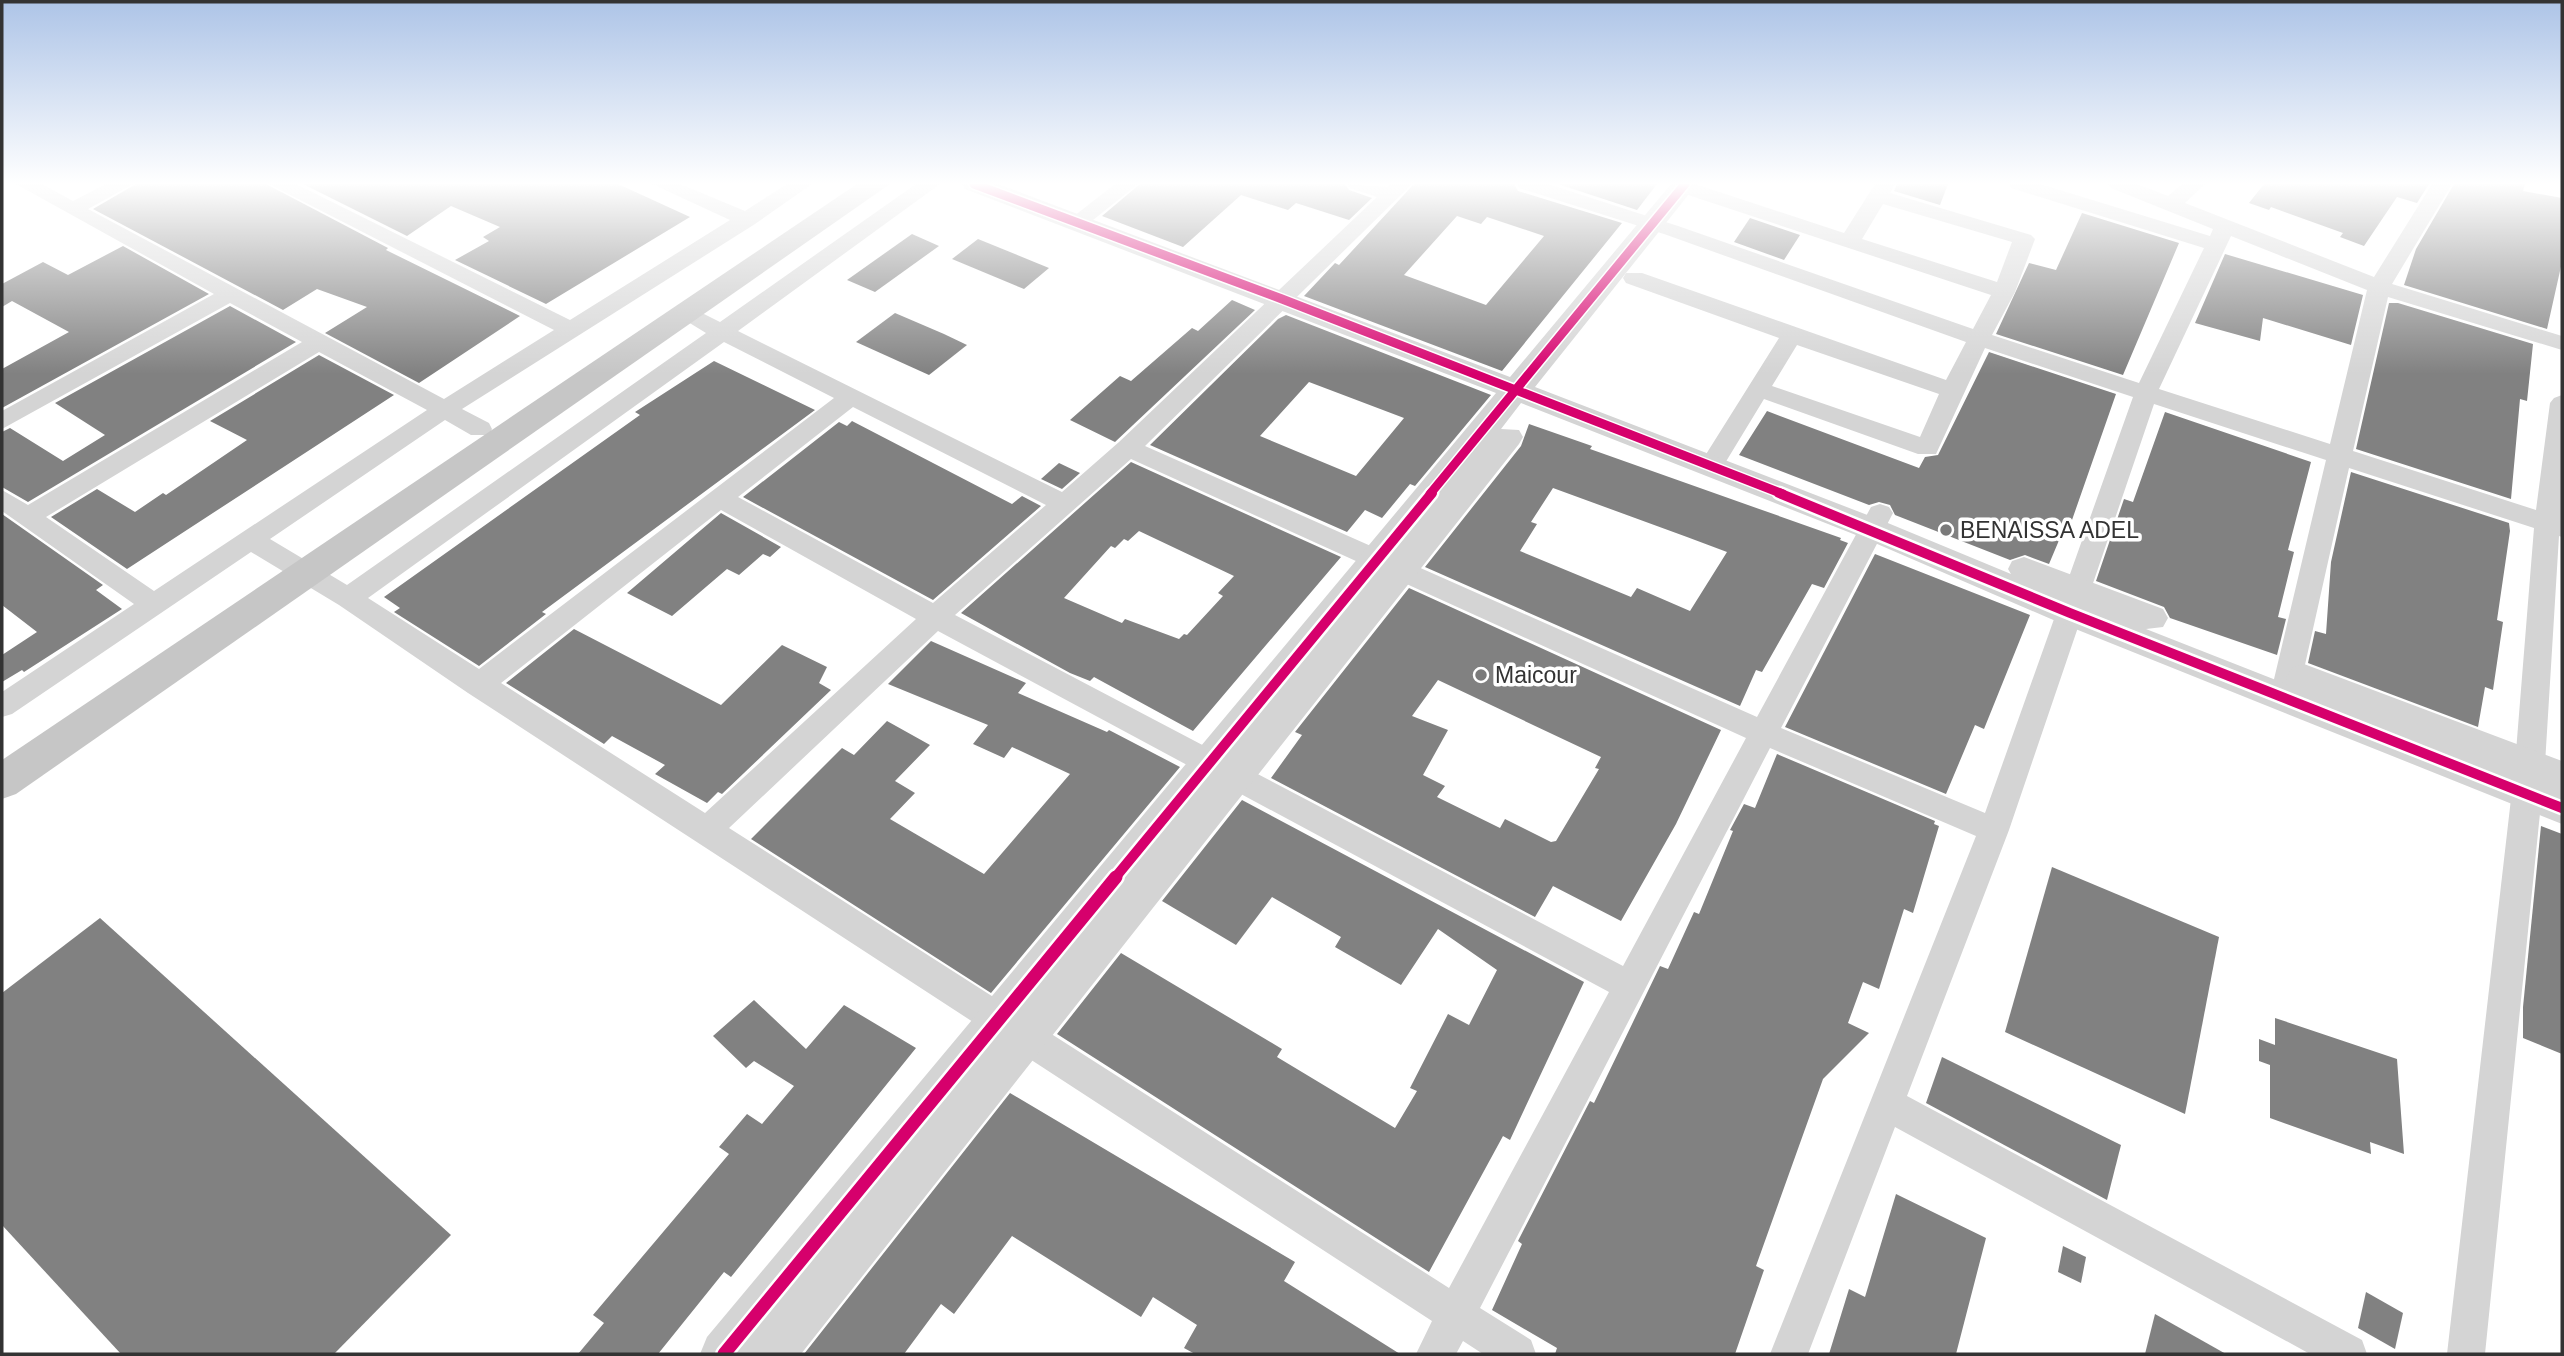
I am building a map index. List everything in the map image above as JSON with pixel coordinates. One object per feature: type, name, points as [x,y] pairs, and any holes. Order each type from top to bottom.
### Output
[{"type":"highway","points":[[2,754],[295,566],[495,431],[755,247]]},
{"type":"highway","points":[[495,431],[686,314],[782,247]]},
{"type":"highway","points":[[2,782],[295,566]]},
{"type":"street","points":[[144,247],[447,408],[551,453]]},
{"type":"street","points":[[406,247],[572,330]]},
{"type":"street","points":[[2,706],[447,408],[704,247]]},
{"type":"street","points":[[348,598],[841,247]]},
{"type":"street","points":[[1159,247],[1876,521],[2527,779],[2562,808]]},
{"type":"street","points":[[706,831],[935,617],[1128,448],[1337,247]]},
{"type":"street","points":[[771,1354],[1012,1029],[1646,247]]},
{"type":"street","points":[[1533,388],[1634,278],[1651,247]]},
{"type":"street","points":[[1716,247],[1980,339],[2555,526]]},
{"type":"street","points":[[1865,247],[2004,292]]},
{"type":"street","points":[[1758,389],[1927,448],[1952,390],[2004,292],[2021,247]]},
{"type":"street","points":[[1789,1354],[1994,830],[2146,392],[2214,247]]},
{"type":"street","points":[[2258,247],[2562,343]]},
{"type":"street","points":[[2286,684],[2379,287],[2403,247]]},
{"type":"street","points":[[776,251],[812,268]]},
{"type":"street","points":[[1634,278],[1952,390]]},
{"type":"street","points":[[2,421],[231,294]]},
{"type":"street","points":[[686,314],[853,395],[1065,504]]},
{"type":"street","points":[[1715,460],[1792,335]]},
{"type":"street","points":[[27,517],[320,341]]},
{"type":"street","points":[[478,685],[853,395]]},
{"type":"street","points":[[2466,1354],[2555,526],[2562,403]]},
{"type":"street","points":[[1128,448],[1764,733],[1994,830]]},
{"type":"street","points":[[720,498],[935,617],[1628,985]]},
{"type":"street","points":[[2,499],[153,604]]},
{"type":"street","points":[[1435,1354],[1876,521]]},
{"type":"street","points":[[251,540],[348,598],[478,685],[1517,1354]]},
{"type":"street","points":[[2527,779],[2562,777]]},
{"type":"street","points":[[724,1354],[1012,1029]]},
{"type":"street","points":[[1887,1104],[2348,1354]]},
{"type":"building","points":[[125,247],[209,294],[2,408],[2,369],[69,332],[12,301],[2,307],[2,284],[43,262],[68,275]]},
{"type":"building","points":[[165,247],[387,247],[386,250],[520,316],[419,383],[325,333],[367,307],[317,289],[283,310]]},
{"type":"building","points":[[478,247],[640,247],[546,304],[455,260]]},
{"type":"building","points":[[893,247],[937,247],[875,292],[847,280]]},
{"type":"building","points":[[967,247],[998,247],[1049,268],[1024,289],[952,259]]},
{"type":"building","points":[[1355,247],[1429,247],[1404,275],[1486,305],[1535,247],[1602,247],[1502,371],[1304,296],[1335,263],[1339,265]]},
{"type":"building","points":[[1749,247],[1792,247],[1784,260]]},
{"type":"building","points":[[2066,247],[2177,247],[2123,375],[1996,334],[2029,263],[2056,270]]},
{"type":"building","points":[[2562,247],[2562,262],[2547,329],[2404,285],[2416,249]]},
{"type":"building","points":[[2225,254],[2363,295],[2351,345],[2263,318],[2260,341],[2195,323]]},
{"type":"building","points":[[1232,300],[1255,310],[1115,442],[1070,420],[1120,376],[1131,381],[1192,328],[1198,331]]},
{"type":"building","points":[[2389,303],[2398,303],[2533,344],[2527,401],[2520,399],[2511,499],[2356,449]]},
{"type":"building","points":[[230,306],[296,342],[28,502],[2,487],[2,432],[10,428],[63,461],[105,435],[55,403]]},
{"type":"building","points":[[895,313],[967,345],[929,375],[856,342]]},
{"type":"building","points":[[1286,315],[1491,395],[1415,486],[1410,484],[1382,518],[1365,510],[1347,532],[1150,445],[1278,319]],"holes":[[[1309,382],[1404,418],[1356,476],[1260,436]]]},
{"type":"building","points":[[1989,352],[2116,394],[2072,520],[2068,519],[2049,564],[2025,555],[2010,560],[1895,515],[1890,505],[1879,502],[1869,505],[1739,455],[1767,411],[1919,468],[1925,457],[1938,455]]},
{"type":"building","points":[[319,355],[394,395],[127,569],[51,517],[97,489],[135,512],[163,493],[166,495],[247,440],[210,421]]},
{"type":"building","points":[[714,361],[815,410],[542,612],[546,614],[479,666],[394,612],[400,608],[384,597],[640,415],[635,412]]},
{"type":"building","points":[[2165,412],[2311,462],[2288,550],[2294,552],[2278,617],[2286,619],[2277,655],[2170,618],[2164,607],[2096,581],[2124,499],[2133,502]]},
{"type":"building","points":[[852,421],[1012,504],[1022,496],[1041,506],[933,600],[743,497],[839,422],[847,426]]},
{"type":"building","points":[[1529,424],[1592,446],[1590,449],[1841,538],[1840,540],[1848,543],[1824,588],[1812,584],[1762,672],[1756,670],[1740,706],[1425,567],[1521,446]],"holes":[[[1553,488],[1727,552],[1690,611],[1637,588],[1631,597],[1520,551],[1537,524],[1531,522]]]},
{"type":"building","points":[[1131,462],[1341,557],[1193,731],[1094,677],[1090,681],[1070,673],[961,613]],"holes":[[[1139,531],[1234,576],[1218,593],[1223,596],[1187,635],[1184,634],[1179,639],[1125,619],[1122,623],[1064,598],[1111,546],[1115,548],[1124,539],[1128,541]]]},
{"type":"building","points":[[1059,463],[1080,473],[1062,489],[1041,479]]},
{"type":"building","points":[[2351,472],[2509,523],[2497,620],[2503,622],[2493,690],[2485,687],[2478,727],[2308,663],[2315,631],[2326,634],[2331,562]]},
{"type":"building","points":[[721,513],[781,547],[770,557],[763,554],[739,575],[727,569],[672,616],[627,593]]},
{"type":"building","points":[[2,514],[103,585],[96,590],[122,609],[24,672],[22,670],[2,682],[2,655],[37,632],[2,605]]},
{"type":"building","points":[[1875,554],[2030,615],[1984,729],[1975,725],[1946,794],[1785,727]]},
{"type":"building","points":[[1409,588],[1721,730],[1676,824],[1621,921],[1553,886],[1535,917],[1271,778],[1302,735],[1295,732]],"holes":[[[1438,680],[1601,757],[1595,768],[1599,769],[1556,841],[1551,842],[1505,819],[1500,828],[1437,797],[1445,786],[1423,775],[1448,730],[1412,716]]]},
{"type":"building","points":[[574,629],[721,705],[782,645],[827,667],[819,683],[831,690],[722,794],[718,792],[707,803],[655,774],[665,765],[612,736],[604,744],[506,683]]},
{"type":"building","points":[[931,641],[1026,683],[1018,693],[1107,732],[1109,730],[1180,767],[991,993],[751,839],[842,748],[854,755],[887,721],[930,745],[895,781],[915,793],[890,819],[984,874],[1070,774],[1012,747],[1004,758],[973,744],[988,725],[888,684]]},
{"type":"building","points":[[1777,754],[1935,821],[1934,824],[1939,826],[1913,913],[1904,909],[1879,989],[1863,982],[1848,1023],[1869,1033],[1823,1079],[1756,1266],[1764,1270],[1735,1354],[1555,1354],[1557,1348],[1492,1310],[1522,1244],[1518,1241],[1520,1237],[1590,1101],[1594,1103],[1660,966],[1668,969],[1694,912],[1699,914],[1733,831],[1730,830],[1744,804],[1755,808]]},
{"type":"building","points":[[1242,800],[1584,982],[1510,1140],[1503,1136],[1429,1272],[1057,1034],[1121,953],[1282,1049],[1277,1057],[1395,1128],[1417,1091],[1410,1088],[1448,1014],[1469,1025],[1497,970],[1438,929],[1401,985],[1335,947],[1341,937],[1272,897],[1236,945],[1162,901]]},
{"type":"building","points":[[2541,826],[2562,834],[2562,1054],[2523,1038],[2523,1007]]},
{"type":"building","points":[[2052,867],[2219,937],[2185,1114],[2005,1032]]},
{"type":"building","points":[[100,918],[451,1235],[334,1354],[121,1354],[2,1225],[2,993]]},
{"type":"building","points":[[754,1000],[806,1049],[844,1005],[916,1048],[731,1277],[724,1272],[658,1354],[578,1354],[604,1323],[593,1315],[729,1154],[719,1147],[747,1114],[762,1124],[794,1086],[754,1061],[746,1068],[713,1036]]},
{"type":"building","points":[[2275,1018],[2397,1059],[2404,1154],[2370,1142],[2371,1154],[2270,1118],[2270,1065],[2259,1061],[2259,1039],[2275,1045]]},
{"type":"building","points":[[1942,1057],[2121,1145],[2107,1200],[1926,1103]]},
{"type":"building","points":[[1010,1093],[1295,1262],[1284,1281],[1400,1354],[1195,1354],[1184,1348],[1197,1325],[1153,1297],[1141,1317],[1012,1236],[954,1314],[941,1304],[904,1354],[804,1354]]},
{"type":"building","points":[[1896,1194],[1986,1238],[1956,1354],[1829,1354],[1849,1289],[1865,1297]]},
{"type":"building","points":[[2063,1246],[2086,1257],[2081,1283],[2058,1272]]},
{"type":"building","points":[[2366,1292],[2403,1313],[2395,1349],[2358,1328]]},
{"type":"building","points":[[2155,1314],[2226,1354],[2145,1354]]},
{"type":"cycle path","points":[[1143,247],[1872,529],[2070,613],[2562,808]]},
{"type":"cycle path","points":[[724,1354],[1633,247]]},
{"type":"place","name":"BENAISSA ADEL","points":[[1946,530]]},
{"type":"place","name":"Maicour","points":[[1481,675]]}]
